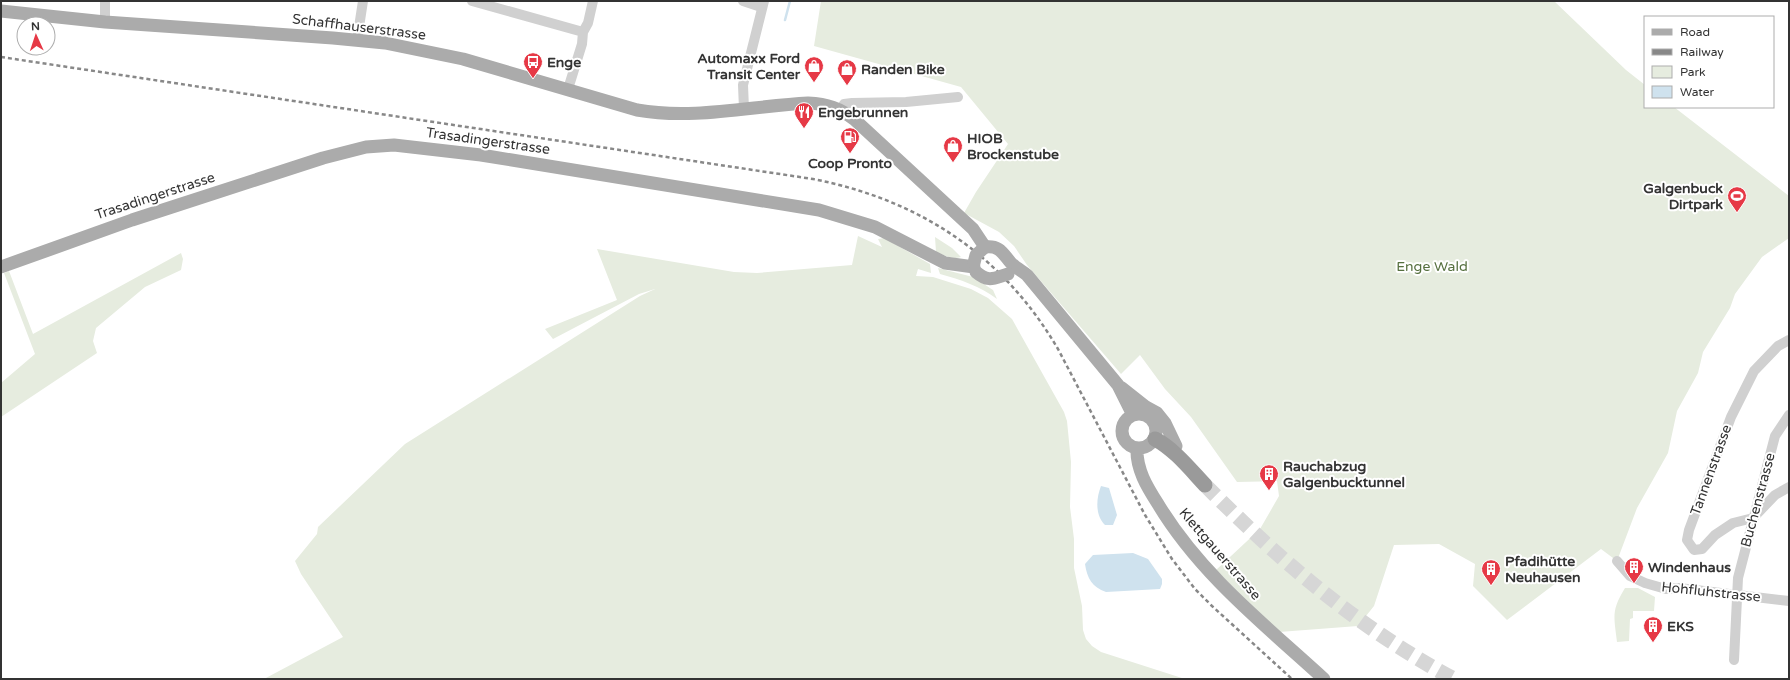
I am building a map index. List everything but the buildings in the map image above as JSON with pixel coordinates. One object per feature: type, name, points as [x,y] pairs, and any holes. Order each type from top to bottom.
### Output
[{"type":"highway","points":[[1154,438],[1167,447],[1205,485]]},
{"type":"highway","points":[[1176,446],[1182,461]]},
{"type":"main road","name":"Schaffhauserstrasse","points":[[1,11],[105,22],[357,40],[420,50],[463,59],[637,110],[655,113],[684,114],[808,103],[828,105],[840,109],[867,130],[977,233],[988,247]]},
{"type":"main road","name":"Trasadingerstrasse","points":[[1,267],[96,232],[323,158],[366,147],[394,145],[481,155],[819,210],[875,228],[945,263],[975,268],[983,278],[993,280],[1008,274],[1017,275],[1024,279],[1043,296]]},
{"type":"main road","points":[[975,268],[976,255],[988,247],[1002,251],[1009,260],[1027,275],[1118,385],[1146,407],[1157,413],[1165,424],[1176,446]]},
{"type":"main road","points":[[1118,385],[1133,415]]},
{"type":"main road","points":[[1140,414],[1150,418],[1156,428],[1154,438],[1147,446],[1137,448],[1130,446],[1125,442],[1122,432],[1125,422],[1133,415],[1140,414]]},
{"type":"main road","name":"Klettgauerstrasse","points":[[1137,448],[1140,469],[1146,483],[1162,512],[1185,543],[1220,584],[1250,614],[1324,679]]},
{"type":"street","points":[[105,1],[105,22]]},
{"type":"street","points":[[357,40],[363,1]]},
{"type":"street","points":[[472,1],[583,32]]},
{"type":"street","points":[[568,90],[582,44],[583,32],[588,23],[593,1]]},
{"type":"street","points":[[743,1],[763,4],[743,85],[744,109]]},
{"type":"street","points":[[840,109],[844,104],[852,103],[906,102],[958,97]]},
{"type":"street","name":"Tannenstrasse","points":[[1753,518],[1733,523],[1715,535],[1702,549],[1694,550],[1687,540],[1689,530],[1731,417],[1754,371],[1778,346],[1789,340]]},
{"type":"street","name":"Buchenstrasse","points":[[1734,660],[1738,578],[1775,436],[1789,415]]},
{"type":"street","points":[[1753,518],[1776,495],[1789,487]]},
{"type":"street","name":"Hohfluhstrasse","points":[[1617,561],[1630,576],[1666,589],[1679,588],[1789,601]]},
{"type":"green space","name":"Enge Wald","points":[[821,1],[1554,1],[1626,70],[1644,84],[1644,108],[1675,108],[1789,196],[1789,238],[1762,257],[1735,294],[1730,308],[1703,352],[1698,373],[1677,411],[1668,453],[1637,508],[1617,561],[1601,549],[1507,620],[1473,586],[1475,564],[1439,544],[1394,545],[1374,606],[1358,626],[1279,632],[1216,570],[1260,529],[1279,496],[1277,481],[1237,482],[1191,417],[1165,389],[1140,355],[1121,374],[1027,265],[1014,246],[999,232],[964,213],[1008,144],[961,87],[814,46]]},
{"type":"green space","points":[[858,236],[882,247],[878,239],[884,238],[930,264],[931,273],[918,269],[916,276],[933,277],[971,289],[988,298],[1012,319],[1064,412],[1067,421],[1071,462],[1070,507],[1074,539],[1074,568],[1082,606],[1083,630],[1086,639],[1092,646],[1101,652],[1185,679],[264,679],[343,637],[301,574],[295,561],[317,534],[318,527],[405,444],[640,296],[655,289],[639,294],[553,339],[545,329],[617,300],[597,249],[734,272],[757,273],[852,265]]},
{"type":"green space","points":[[935,237],[952,248],[961,257],[951,258],[936,252]]},
{"type":"green space","points":[[181,253],[183,259],[181,270],[145,287],[96,328],[93,341],[97,353],[1,417],[1,383],[35,354],[4,273],[9,271],[33,334]]},
{"type":"green space","points":[[938,268],[973,277],[993,290],[997,299],[984,290],[940,274]]},
{"type":"green space","points":[[1625,588],[1638,588],[1655,597],[1654,611],[1633,611],[1633,618],[1630,619],[1629,641],[1617,642],[1615,614],[1617,602]]},
{"type":"water","points":[[1101,486],[1109,488],[1117,515],[1113,525],[1105,525],[1099,517],[1097,501]]},
{"type":"water","points":[[1133,553],[1148,559],[1162,579],[1160,589],[1106,592],[1094,585],[1089,578],[1085,564],[1093,555]]},
{"type":"waterway","points":[[785,20],[790,1]]},
{"type":"tunnel","points":[[1205,485],[1262,540],[1322,591],[1386,638],[1454,679]]},
{"type":"railway","points":[[1,57],[813,179],[852,188],[889,201],[923,217],[955,237],[985,259],[1012,286],[1036,316],[1058,349],[1145,515],[1172,559],[1195,589],[1292,679]]},
{"type":"place","name":"Enge","points":[[533,79]]},
{"type":"place","name":"Automaxx Ford Transit Center","points":[[814,83]]},
{"type":"place","name":"Randen Bike","points":[[847,86]]},
{"type":"place","name":"Engebrunnen","points":[[804,129]]},
{"type":"place","name":"Coop Pronto","points":[[850,154]]},
{"type":"place","name":"HIOB Brockenstube","points":[[953,163]]},
{"type":"place","name":"Galgenbuck Dirtpark","points":[[1737,213]]},
{"type":"place","name":"Rauchabzug Galgenbucktunnel","points":[[1269,491]]},
{"type":"place","name":"Windenhaus","points":[[1634,584]]},
{"type":"place","name":"Pfadihütte Neuhausen","points":[[1491,586]]},
{"type":"place","name":"EKS","points":[[1653,643]]}]
